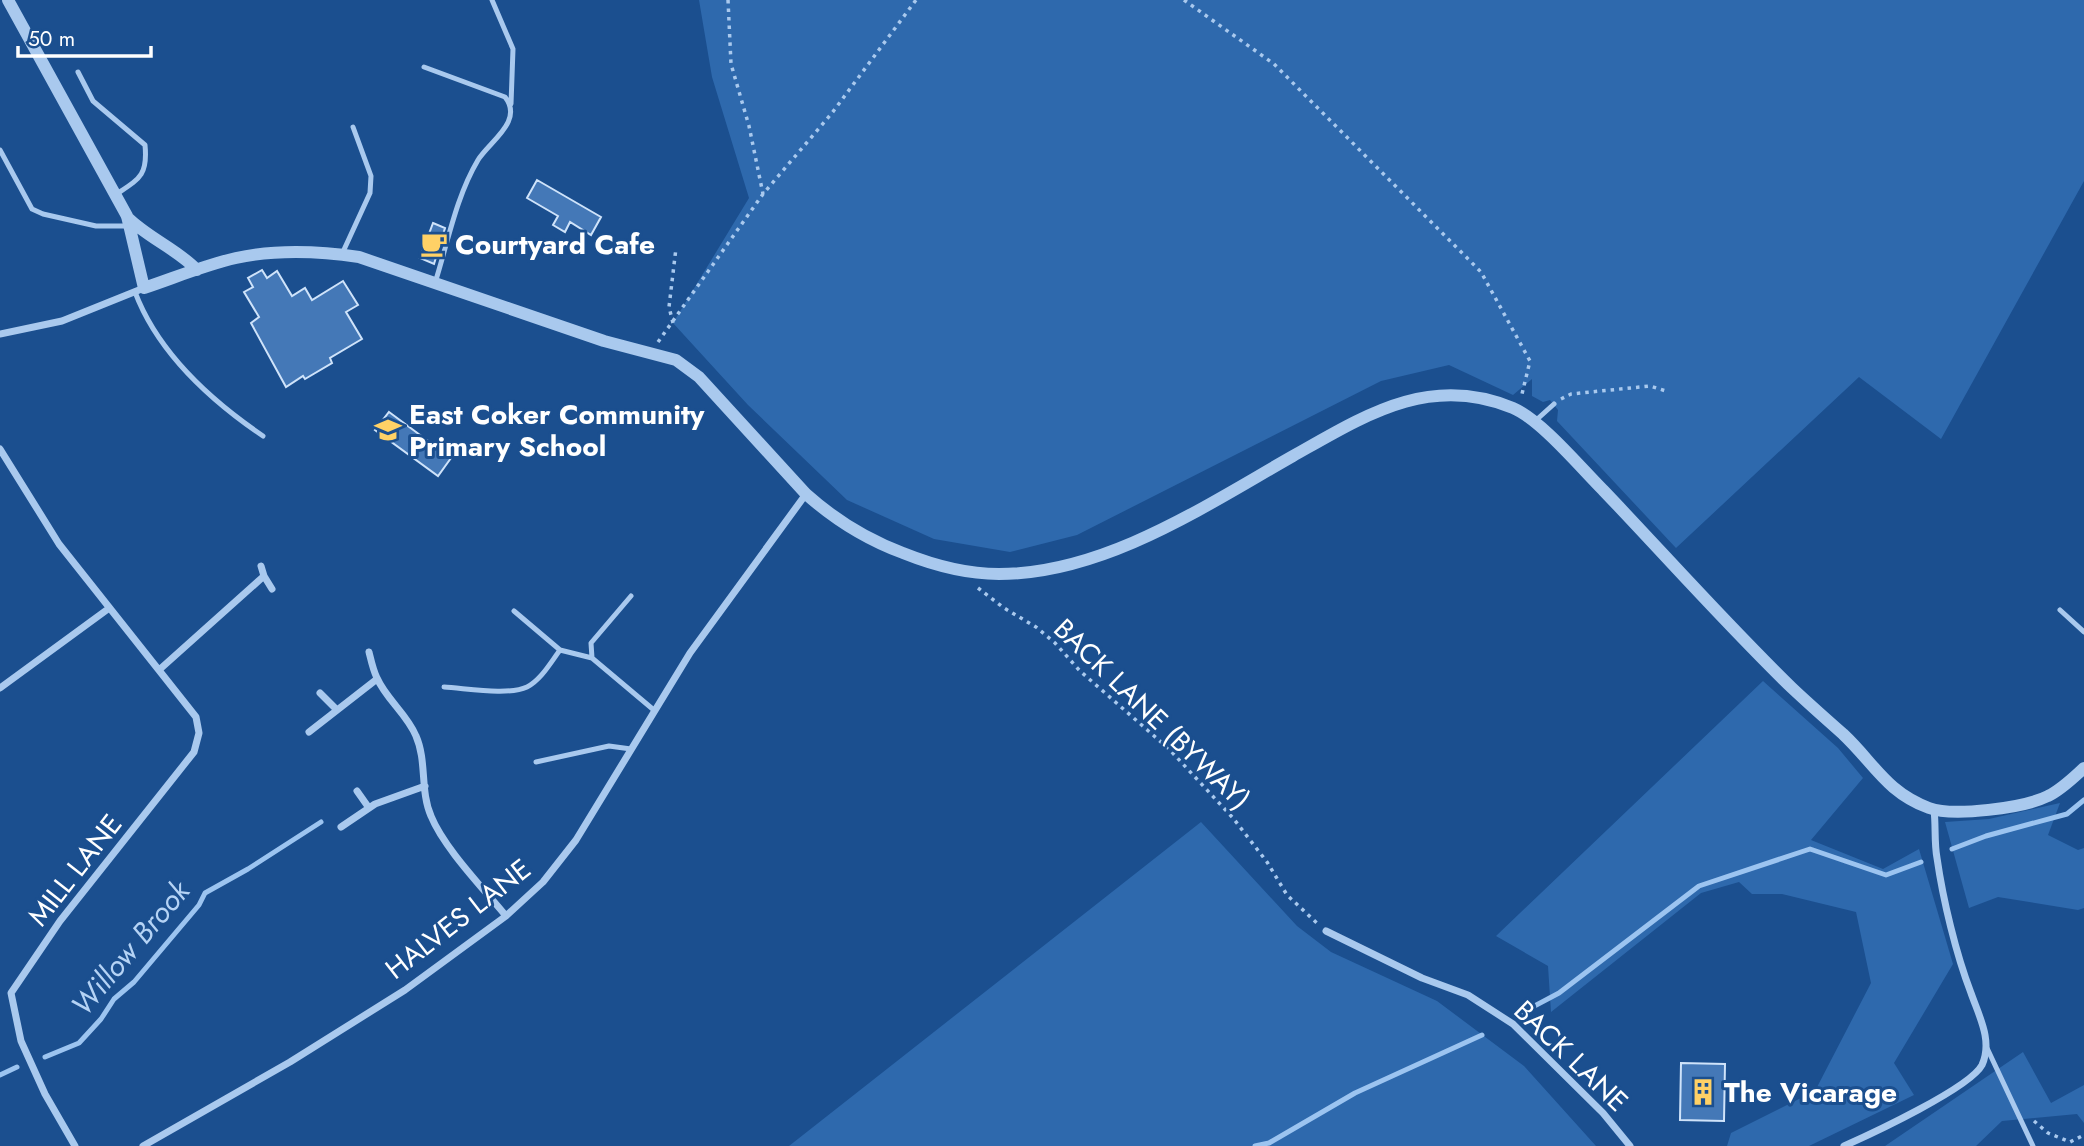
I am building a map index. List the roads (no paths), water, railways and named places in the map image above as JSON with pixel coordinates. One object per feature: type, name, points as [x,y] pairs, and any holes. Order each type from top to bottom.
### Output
[{"type":"street","points":[[8,0],[128,221],[140,290]]},
{"type":"street","points":[[128,221],[187,259],[197,270]]},
{"type":"street","points":[[0,334],[62,321],[140,290],[235,258],[270,252],[302,251],[359,257],[604,341],[676,360],[699,377],[822,509],[888,547],[924,561],[963,571],[998,575],[1065,567],[1144,537],[1218,499],[1372,412],[1399,402],[1462,394],[1485,398],[1517,410],[1534,422],[1580,466],[1792,688],[1847,738],[1894,790],[1934,810],[1969,812],[2034,802],[2051,795],[2084,768]]},
{"type":"street","name":"MILL LANE","points":[[0,449],[59,544],[196,718],[199,733],[194,752],[60,920],[10,993],[21,1041],[45,1094],[75,1146]]},
{"type":"street","name":"HALVES LANE","points":[[143,1146],[290,1062],[405,990],[506,916],[543,882],[576,840],[690,653],[806,494]]},
{"type":"street","points":[[261,566],[272,589]]},
{"type":"street","points":[[159,670],[264,576]]},
{"type":"street","points":[[0,688],[108,609]]},
{"type":"street","points":[[369,652],[377,679],[408,720],[417,738],[431,816],[448,843],[506,916]]},
{"type":"street","points":[[309,732],[377,679]]},
{"type":"street","points":[[320,693],[336,709]]},
{"type":"street","points":[[341,827],[369,808],[401,793],[425,786]]},
{"type":"street","points":[[357,791],[369,808]]},
{"type":"street","points":[[1843,1146],[1923,1108],[1953,1089],[1981,1068],[1987,1048],[1984,1027],[1968,987],[1953,934],[1936,856],[1934,810]]},
{"type":"street","name":"BACK LANE","points":[[1326,931],[1422,978],[1468,995],[1513,1024],[1604,1113],[1630,1146]]},
{"type":"lane","points":[[435,283],[469,176],[484,152],[509,123],[513,49],[492,0]]},
{"type":"lane","points":[[424,67],[505,97],[511,104]]},
{"type":"lane","points":[[78,72],[93,101],[145,145],[147,163],[138,180],[115,195]]},
{"type":"lane","points":[[342,254],[370,193],[371,176],[353,128]]},
{"type":"lane","points":[[0,149],[32,209],[96,226],[128,221]]},
{"type":"lane","points":[[140,290],[143,314],[184,369],[233,416],[263,436]]},
{"type":"lane","points":[[1534,422],[1554,404]]},
{"type":"lane","points":[[592,658],[591,643],[631,596]]},
{"type":"lane","points":[[2060,610],[2084,632]]},
{"type":"lane","points":[[514,611],[560,650],[592,658],[655,711]]},
{"type":"lane","points":[[444,687],[503,691],[526,687],[541,675],[560,650]]},
{"type":"lane","points":[[536,762],[609,746],[631,749]]},
{"type":"lane","points":[[1987,1048],[2033,1146]]},
{"type":"waterway","points":[[1952,849],[1986,836],[2067,814],[2084,800]]},
{"type":"waterway","name":"Willow Brook","points":[[45,1057],[79,1043],[101,1019],[114,999],[134,982],[199,905],[205,893],[321,822]]},
{"type":"waterway","points":[[1523,1012],[1559,993],[1699,886],[1810,849],[1886,875],[1921,862]]},
{"type":"waterway","points":[[1255,1146],[1269,1143],[1355,1093],[1482,1035]]},
{"type":"waterway","name":"Willow Brook","points":[[0,1075],[17,1067]]},
{"type":"place","name":"Courtyard Cafe","points":[[434,244]]},
{"type":"place","name":"East Coker Community Primary School","points":[[388,430]]},
{"type":"place","name":"The Vicarage","points":[[1703,1092]]}]
